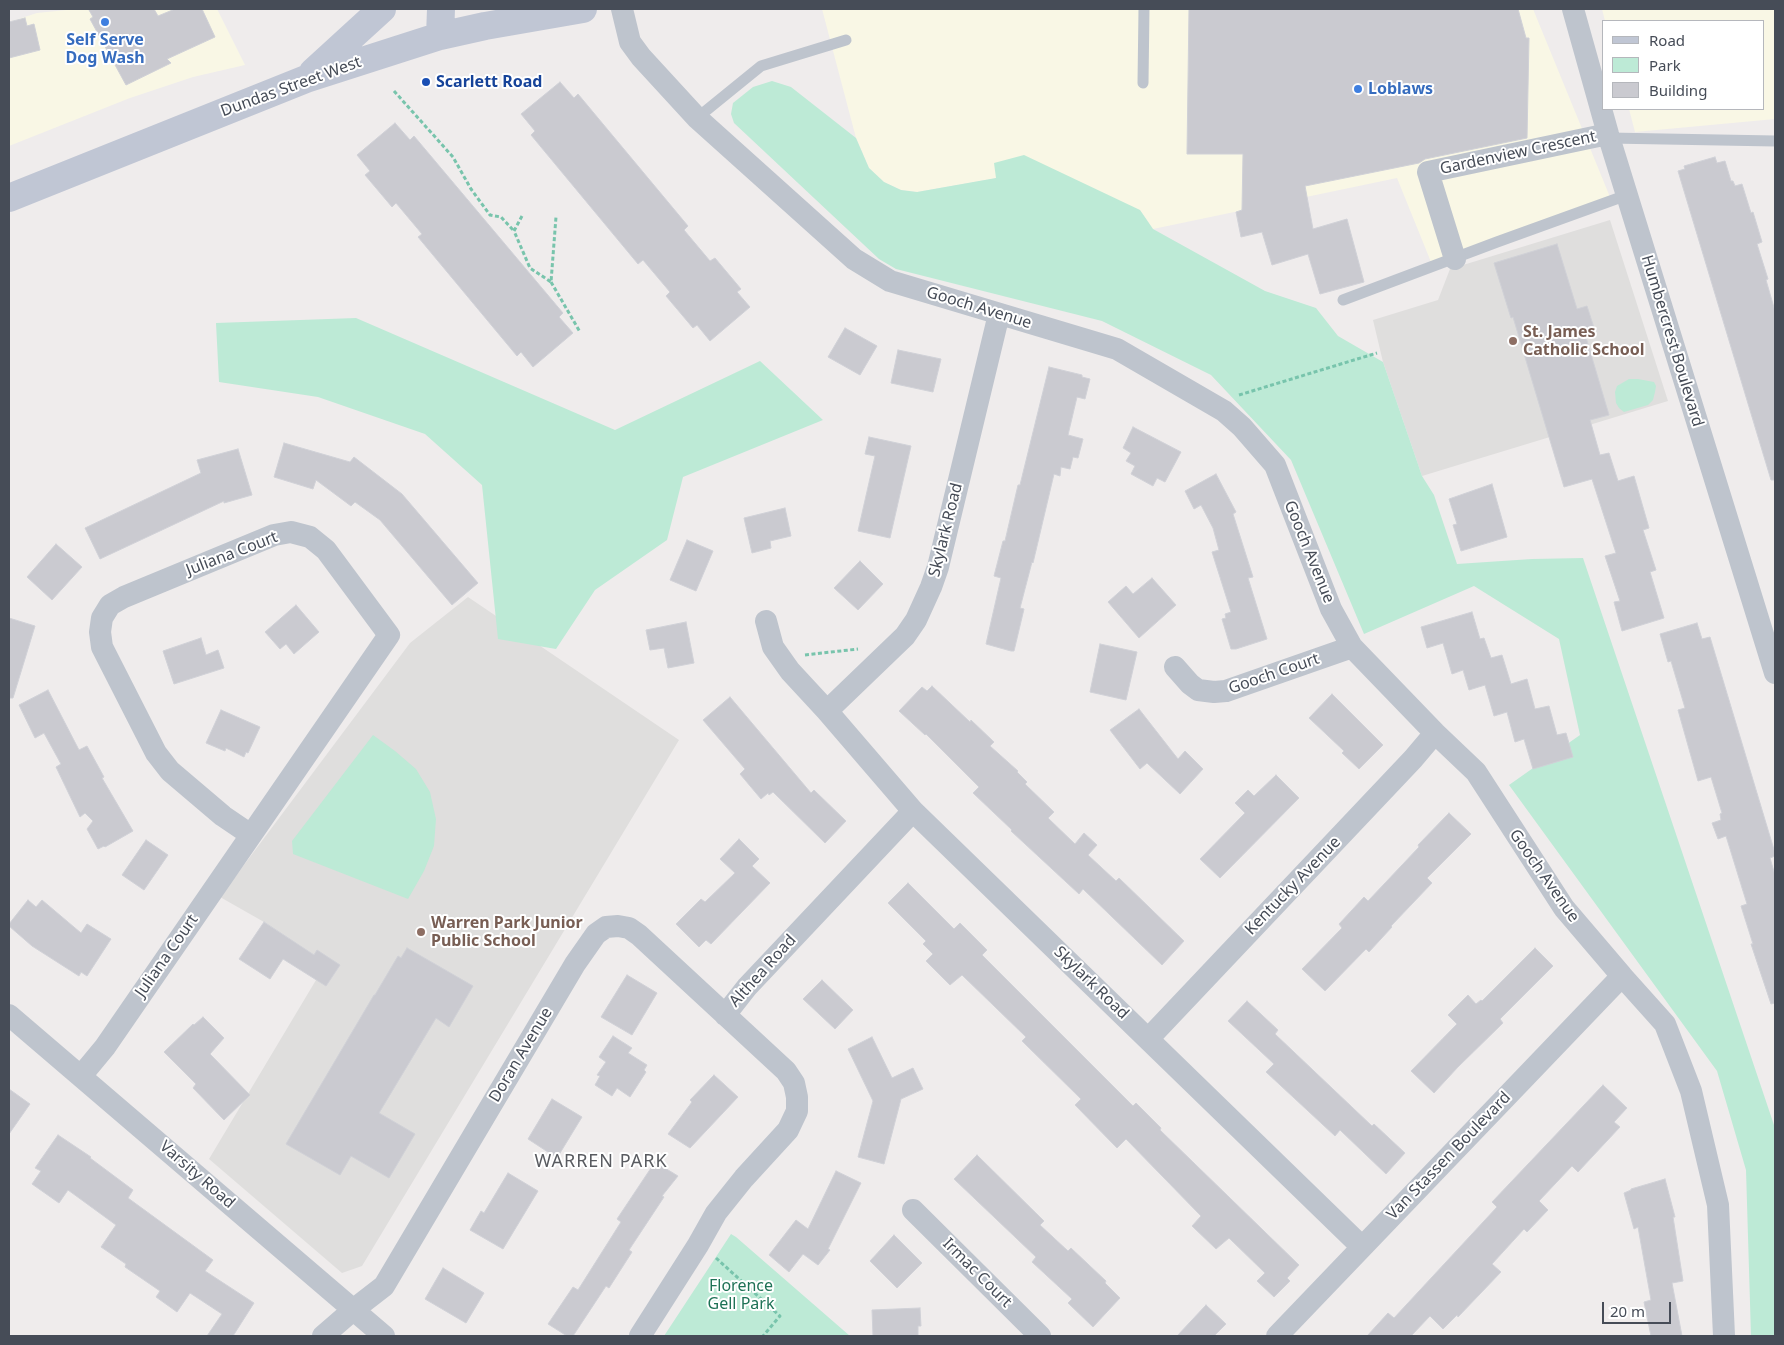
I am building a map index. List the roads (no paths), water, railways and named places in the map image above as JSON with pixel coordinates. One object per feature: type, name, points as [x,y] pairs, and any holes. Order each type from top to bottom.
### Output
[{"type":"main road","points":[[306,78],[382,9]]},
{"type":"main road","points":[[440,36],[441,9]]},
{"type":"main road","name":"Dundas Street West","points":[[9,198],[306,78],[440,36],[583,9]]},
{"type":"street","name":"Gooch Avenue","points":[[622,9],[630,42],[641,57],[697,118],[854,259],[890,281],[1117,349],[1224,411],[1242,427],[1275,465],[1331,609],[1352,647],[1435,733],[1476,772],[1564,908],[1665,1024],[1690,1091],[1718,1205],[1724,1336]]},
{"type":"street","name":"Humbercrest Boulevard","points":[[1573,9],[1627,196],[1775,673]]},
{"type":"street","name":"Gardenview Crescent","points":[[1455,259],[1428,172],[1609,136]]},
{"type":"street","name":"Skylark Road","points":[[828,711],[905,636],[916,620],[932,587],[999,314]]},
{"type":"street","name":"Juliana Court","points":[[81,1076],[105,1047],[389,635],[326,550],[310,537],[291,532],[274,535],[124,597],[110,605],[102,618],[100,632],[102,647],[156,753],[170,771],[223,816],[251,834]]},
{"type":"street","name":"Skylark Road","points":[[766,621],[773,647],[790,671],[828,711],[914,810],[1362,1247]]},
{"type":"street","name":"Gooch Court","points":[[1175,667],[1198,690],[1226,691],[1352,647]]},
{"type":"street","name":"Kentucky Avenue","points":[[1149,1038],[1413,760],[1435,733]]},
{"type":"street","name":"Althea Road","points":[[640,1336],[698,1245],[716,1213],[744,1178],[788,1130],[797,1111],[796,1089],[786,1071],[725,1015],[747,987],[914,810]]},
{"type":"street","name":"Doran Avenue","points":[[323,1336],[384,1286],[575,964],[596,934],[612,926],[624,926],[635,931],[725,1015]]},
{"type":"street","name":"Van Stassen Boulevard","points":[[1277,1336],[1622,976]]},
{"type":"street","name":"Varsity Road","points":[[9,1015],[384,1336]]},
{"type":"street","name":"Irmac Court","points":[[913,1210],[1040,1336]]},
{"type":"lane","points":[[1143,84],[1144,9]]},
{"type":"lane","points":[[697,118],[760,66],[846,40]]},
{"type":"lane","points":[[1609,136],[1775,141]]},
{"type":"lane","points":[[1342,300],[1627,196]]},
{"type":"place","name":"Self Serve Dog Wash","points":[[105,22]]},
{"type":"place","name":"Scarlett Road","points":[[426,82]]},
{"type":"place","name":"Loblaws","points":[[1358,89]]},
{"type":"place","name":"St. James Catholic School","points":[[1513,341]]},
{"type":"place","name":"Warren Park Junior Public School","points":[[421,932]]},
{"type":"district","name":"WARREN PARK","points":[[601,1162]]},
{"type":"park label","name":"Florence Gell Park","points":[[741,1295]]}]
